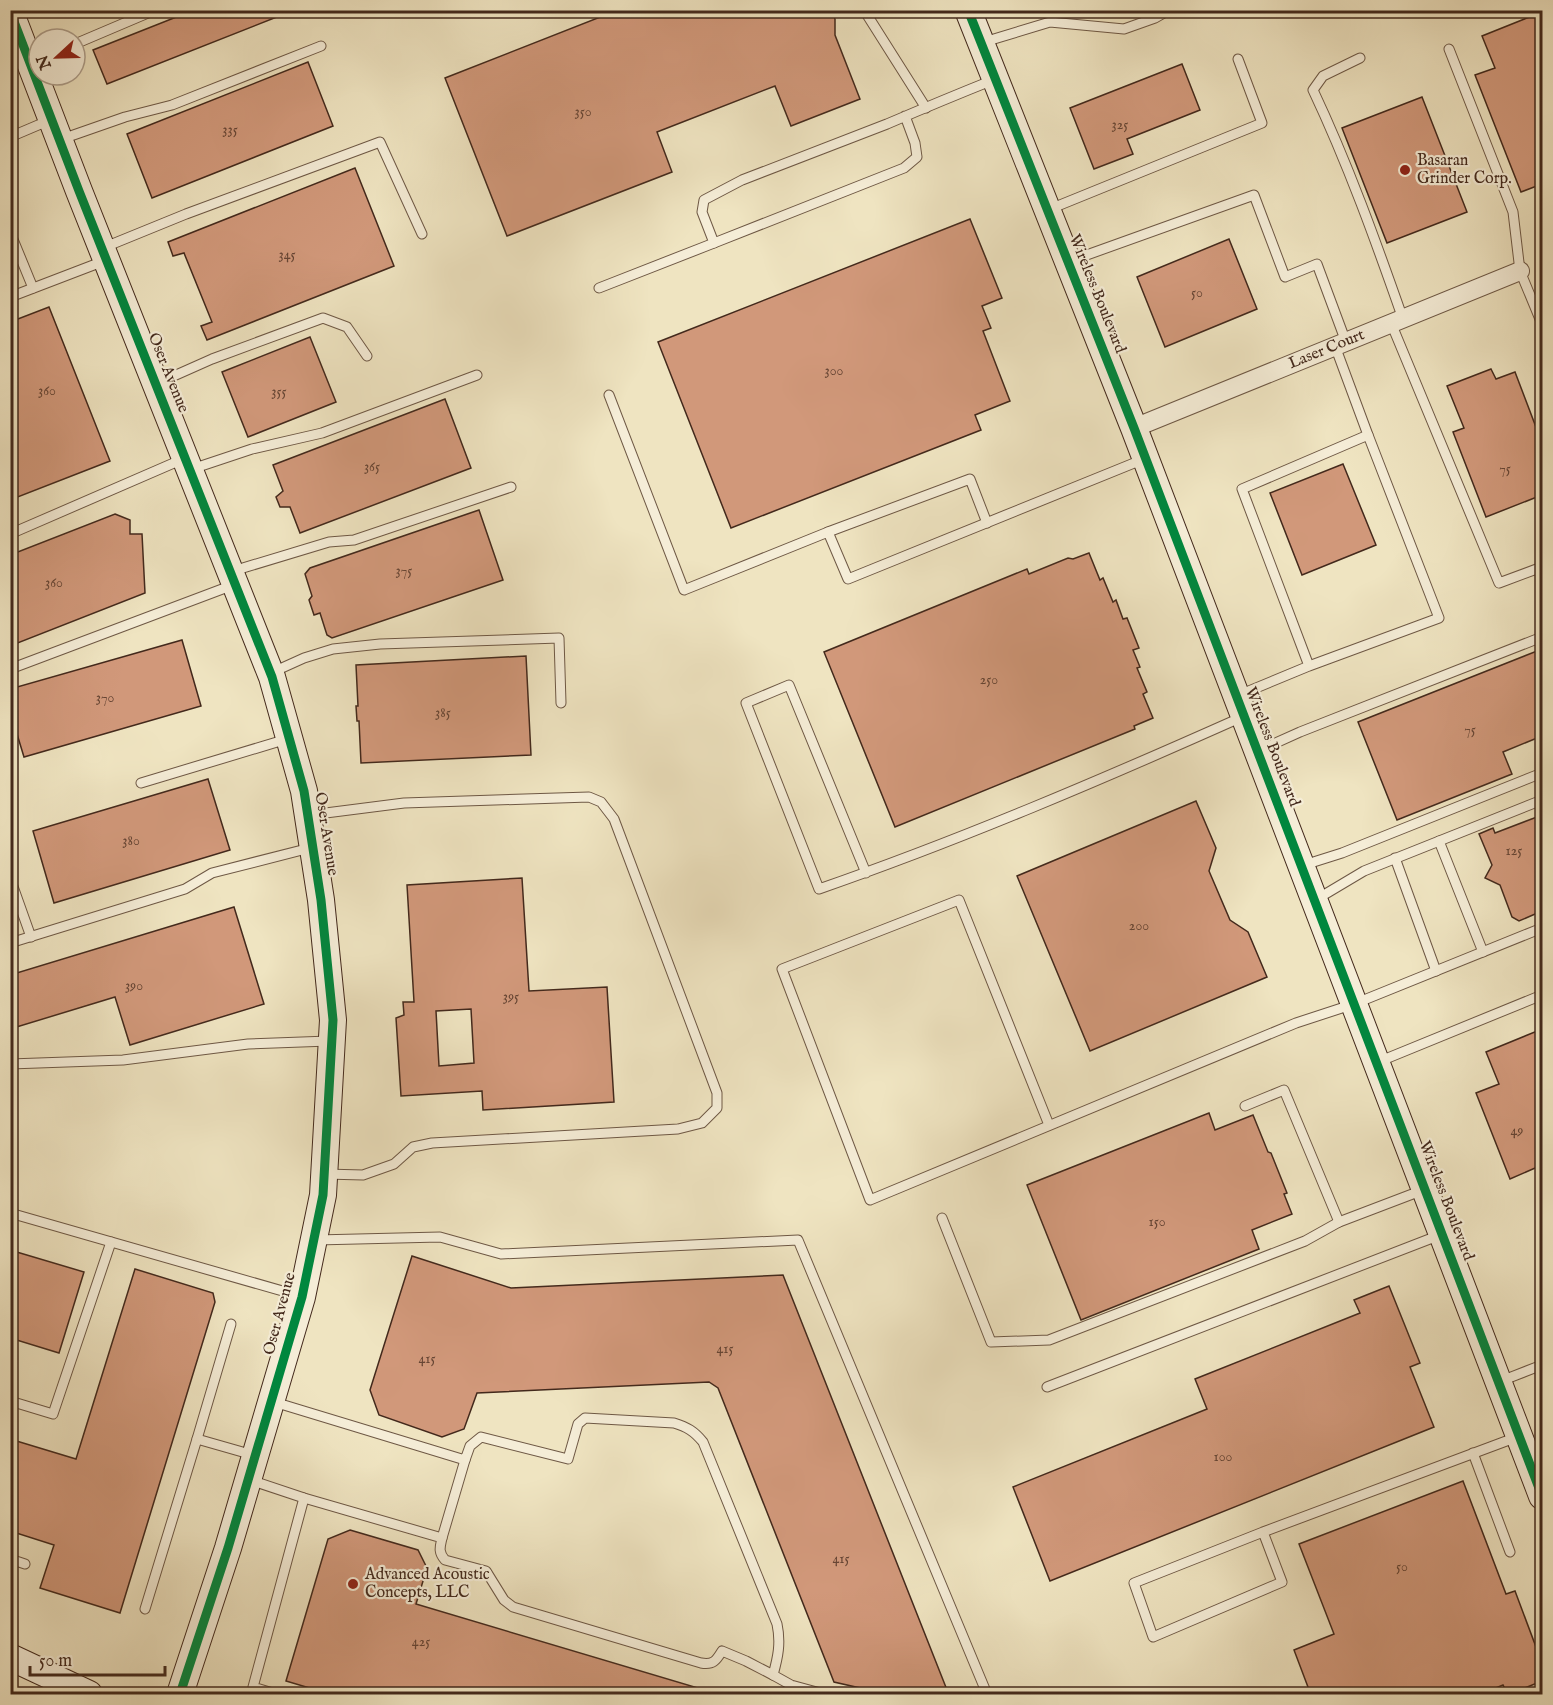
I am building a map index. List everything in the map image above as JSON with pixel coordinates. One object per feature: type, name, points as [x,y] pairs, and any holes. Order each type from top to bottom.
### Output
[{"type":"street","name":"Wireless Boulevard","points":[[968,10],[1146,458],[1498,1382],[1529,1444],[1542,1496]]},
{"type":"street","name":"Oser Avenue","points":[[10,11],[27,45]]},
{"type":"street","name":"Oser Avenue","points":[[43,87],[56,130],[104,254],[270,673],[304,791],[321,900],[332,1009],[323,1195],[302,1297],[228,1548],[180,1695]]},
{"type":"street","name":"Laser Court","points":[[1134,428],[1520,271]]},
{"type":"street","points":[[10,1657],[89,1695]]},
{"type":"lane","points":[[87,39],[155,10]]},
{"type":"lane","points":[[864,10],[926,108]]},
{"type":"lane","points":[[981,43],[1050,22],[1124,29],[1155,18],[1169,10]]},
{"type":"lane","points":[[10,137],[125,117],[172,105],[321,46]]},
{"type":"lane","points":[[1449,49],[1514,212],[1520,271],[1542,324]]},
{"type":"lane","points":[[1360,58],[1323,76],[1313,90],[1332,129],[1384,265],[1397,321],[1499,583],[1542,567]]},
{"type":"lane","points":[[1048,210],[1262,123],[1238,59]]},
{"type":"lane","points":[[714,243],[702,212],[704,200],[742,180],[995,79]]},
{"type":"lane","points":[[598,288],[904,168],[917,157],[915,143],[904,116]]},
{"type":"lane","points":[[10,297],[186,213],[380,142],[422,234]]},
{"type":"lane","points":[[866,873],[789,685],[746,703],[819,889],[866,873],[899,861],[1094,783],[1240,706],[1309,666],[1439,618],[1368,435],[1317,264],[1285,277],[1254,195],[1068,262]]},
{"type":"lane","points":[[10,232],[33,288]]},
{"type":"lane","points":[[156,384],[212,359],[323,318],[347,327],[367,356]]},
{"type":"lane","points":[[10,534],[188,464],[322,433],[477,375]]},
{"type":"lane","points":[[609,395],[684,590],[828,532],[970,479],[987,523]]},
{"type":"lane","points":[[1309,666],[1242,489],[1368,435]]},
{"type":"lane","points":[[828,532],[848,579],[1146,458]]},
{"type":"lane","points":[[10,669],[318,544],[354,540],[511,487]]},
{"type":"lane","points":[[1258,751],[1300,732],[1542,637]]},
{"type":"lane","points":[[270,673],[304,658],[333,649],[380,644],[560,638],[561,703]]},
{"type":"lane","points":[[141,783],[289,738]]},
{"type":"lane","points":[[1302,866],[1342,853],[1542,773]]},
{"type":"lane","points":[[308,816],[404,803],[589,797],[600,802],[614,819],[717,1093],[717,1108],[702,1123],[678,1129],[432,1143],[413,1147],[394,1164],[363,1175],[324,1174]]},
{"type":"lane","points":[[1315,900],[1364,871],[1542,800]]},
{"type":"lane","points":[[1439,841],[1484,952]]},
{"type":"lane","points":[[10,943],[185,889],[212,873],[313,847]]},
{"type":"lane","points":[[1395,858],[1436,971]]},
{"type":"lane","points":[[10,878],[31,937]]},
{"type":"lane","points":[[1049,1125],[959,900],[782,969],[870,1200],[1296,1023],[1354,1004],[1542,928]]},
{"type":"lane","points":[[1377,1063],[1542,996]]},
{"type":"lane","points":[[10,1064],[123,1060],[248,1044],[332,1041]]},
{"type":"lane","points":[[1245,1106],[1284,1090],[1339,1222]]},
{"type":"lane","points":[[942,1218],[991,1342],[1048,1340],[1305,1241],[1339,1222],[1425,1189]]},
{"type":"lane","points":[[10,1213],[302,1297]]},
{"type":"lane","points":[[1047,1387],[1442,1234]]},
{"type":"lane","points":[[314,1240],[440,1237],[501,1254],[798,1240],[987,1695]]},
{"type":"lane","points":[[10,1401],[53,1414],[111,1242]]},
{"type":"lane","points":[[145,1608],[231,1324]]},
{"type":"lane","points":[[1498,1382],[1542,1365]]},
{"type":"lane","points":[[272,1401],[465,1460]]},
{"type":"lane","points":[[773,1675],[779,1655],[780,1638],[777,1624],[703,1442],[696,1433],[674,1423],[585,1418],[578,1424],[568,1460],[481,1437],[470,1446],[441,1538],[439,1549],[445,1560],[486,1571],[504,1600],[513,1606],[701,1663],[709,1664],[717,1661],[722,1651],[791,1684],[824,1695]]},
{"type":"lane","points":[[197,1439],[304,1498],[441,1538]]},
{"type":"lane","points":[[1263,1532],[1282,1582],[1153,1637],[1134,1583],[1263,1532],[1473,1453],[1529,1444]]},
{"type":"lane","points":[[1473,1453],[1510,1552]]},
{"type":"lane","points":[[276,1695],[253,1687],[304,1498]]},
{"type":"lane","points":[[10,1559],[25,1563]]},
{"type":"building","points":[[194,10],[292,11],[107,84],[93,50]]},
{"type":"building","points":[[618,10],[832,10],[835,19],[835,35],[860,99],[791,126],[775,86],[657,132],[672,172],[507,236],[445,78]]},
{"type":"building","points":[[1542,12],[1542,184],[1521,192],[1475,75],[1495,68],[1482,36]]},
{"type":"building","points":[[308,62],[333,126],[152,198],[127,134]]},
{"type":"building","points":[[1182,64],[1200,110],[1127,139],[1133,154],[1094,169],[1070,108]]},
{"type":"building","name":"Basaran Grinder Corp.","points":[[1422,97],[1467,212],[1387,243],[1342,128]]},
{"type":"building","points":[[355,168],[394,266],[207,340],[201,326],[212,322],[184,253],[173,256],[168,242]]},
{"type":"building","points":[[970,219],[1002,298],[982,306],[991,328],[983,331],[1010,401],[975,415],[981,430],[731,528],[658,342]]},
{"type":"building","points":[[1229,239],[1257,309],[1165,347],[1137,277]]},
{"type":"building","points":[[49,307],[110,461],[10,500],[10,322]]},
{"type":"building","points":[[310,337],[336,402],[248,437],[222,372]]},
{"type":"building","points":[[1491,369],[1496,379],[1515,372],[1542,443],[1542,495],[1486,517],[1453,432],[1464,428],[1447,386]]},
{"type":"building","points":[[445,399],[471,468],[300,533],[290,507],[280,507],[276,497],[283,491],[273,465]]},
{"type":"building","points":[[1343,464],[1376,545],[1302,575],[1270,493]]},
{"type":"building","points":[[479,510],[503,580],[332,638],[327,635],[320,613],[314,615],[309,600],[312,596],[305,574],[310,568]]},
{"type":"building","points":[[115,514],[130,520],[130,534],[142,534],[145,593],[10,646],[10,555]]},
{"type":"building","points":[[1089,553],[1100,580],[1103,578],[1113,602],[1116,600],[1123,619],[1127,618],[1139,648],[1133,650],[1140,667],[1137,668],[1147,692],[1143,694],[1153,718],[1134,726],[1135,729],[895,827],[824,652],[1027,569],[1029,574],[1068,558],[1073,559]]},
{"type":"building","points":[[182,640],[201,706],[24,757],[10,711],[10,689]]},
{"type":"building","points":[[1542,649],[1542,736],[1503,752],[1512,774],[1397,820],[1358,722]]},
{"type":"building","points":[[526,656],[531,755],[361,763],[356,706],[358,706],[356,665]]},
{"type":"building","points":[[208,779],[230,850],[54,903],[33,831]]},
{"type":"building","points":[[1196,801],[1216,848],[1209,871],[1230,920],[1248,932],[1267,977],[1090,1051],[1017,876]]},
{"type":"building","points":[[1542,815],[1542,911],[1519,921],[1512,917],[1500,885],[1485,878],[1492,865],[1479,834],[1493,828],[1495,833]]},
{"type":"building","points":[[522,878],[529,991],[607,987],[614,1102],[483,1110],[482,1091],[401,1096],[396,1018],[404,1015],[403,1002],[414,1002],[407,885]],"holes":[[[471,1009],[474,1063],[439,1066],[436,1011]]]},
{"type":"building","points":[[234,907],[264,1004],[130,1045],[115,997],[10,1029],[10,975]]},
{"type":"building","points":[[1542,1029],[1542,1165],[1510,1179],[1476,1093],[1499,1084],[1486,1052]]},
{"type":"building","points":[[1209,1113],[1215,1130],[1253,1115],[1287,1193],[1284,1194],[1292,1214],[1252,1230],[1259,1249],[1081,1320],[1027,1185]]},
{"type":"building","points":[[10,1250],[84,1272],[59,1353],[10,1338]]},
{"type":"building","points":[[412,1256],[511,1288],[783,1275],[949,1695],[891,1695],[834,1682],[718,1388],[709,1382],[477,1393],[464,1429],[442,1437],[379,1415],[370,1390]]},
{"type":"building","points":[[135,1269],[213,1293],[215,1302],[120,1613],[40,1588],[54,1545],[10,1531],[10,1439],[76,1459]]},
{"type":"building","points":[[1389,1286],[1420,1363],[1410,1367],[1434,1427],[1050,1581],[1013,1487],[1207,1409],[1195,1379],[1360,1313],[1354,1300]]},
{"type":"building","points":[[1463,1481],[1506,1594],[1515,1591],[1542,1663],[1542,1681],[1508,1695],[1503,1685],[1479,1695],[1311,1695],[1294,1650],[1334,1634],[1299,1544]]},
{"type":"building","points":[[350,1530],[418,1550],[427,1568],[416,1604],[708,1691],[708,1695],[333,1695],[286,1681],[328,1539]]},
{"type":"cycle path","points":[[968,10],[1134,428],[1542,1496]]},
{"type":"cycle path","points":[[10,11],[272,677],[304,791],[321,900],[333,1020],[323,1195],[302,1297],[228,1548],[180,1694]]},
{"type":"place","name":"Basaran Grinder Corp.","points":[[1405,170]]},
{"type":"place","name":"Advanced Acoustic Concepts, LLC","points":[[353,1584]]}]
